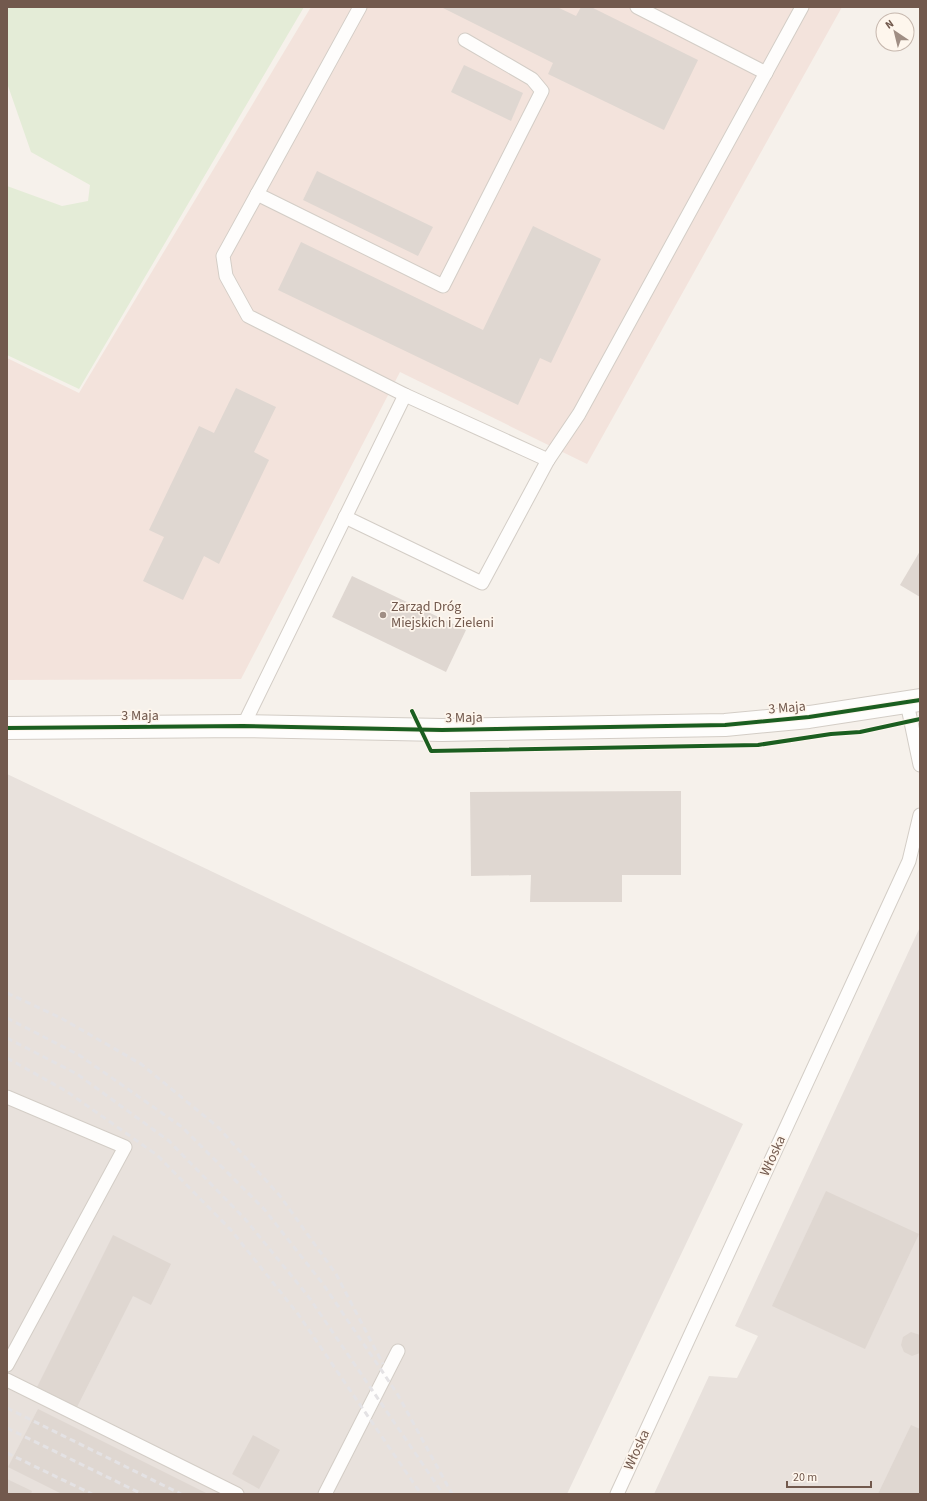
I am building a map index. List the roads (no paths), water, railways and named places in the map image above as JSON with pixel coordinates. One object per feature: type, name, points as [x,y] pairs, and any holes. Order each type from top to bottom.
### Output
[{"type":"street","name":"3 Maja","points":[[7,728],[243,726],[442,730],[724,725],[810,717],[914,701]]},
{"type":"lane","points":[[360,7],[223,256],[226,276],[248,316],[405,395],[548,460]]},
{"type":"lane","points":[[637,7],[766,73]]},
{"type":"lane","points":[[345,517],[482,583],[548,460],[579,414],[802,7]]},
{"type":"lane","points":[[257,194],[442,286],[542,91],[532,79],[465,40]]},
{"type":"lane","points":[[243,726],[405,395]]},
{"type":"lane","points":[[914,701],[920,765]]},
{"type":"lane","name":"Włoska","points":[[616,1494],[909,861],[920,815]]},
{"type":"lane","points":[[7,1097],[125,1146],[7,1365]]},
{"type":"lane","points":[[325,1494],[365,1414],[377,1396],[398,1351]]},
{"type":"lane","points":[[7,1380],[237,1494]]},
{"type":"railway","points":[[7,993],[61,1018],[141,1064],[219,1128],[280,1196],[336,1274],[383,1364]]},
{"type":"railway","points":[[7,1018],[79,1055],[182,1127],[264,1209],[323,1284],[398,1395],[452,1494]]},
{"type":"railway","points":[[7,1038],[77,1074],[169,1141],[245,1219],[308,1296],[443,1494]]},
{"type":"railway","points":[[7,1058],[66,1091],[157,1155],[231,1230],[298,1314],[421,1494]]},
{"type":"railway","points":[[7,1408],[181,1494]]},
{"type":"railway","points":[[7,1428],[142,1494]]},
{"type":"railway","points":[[7,1453],[92,1494]]},
{"type":"place","name":"Zarząd Dróg Miejskich i Zieleni","points":[[383,615]]}]
